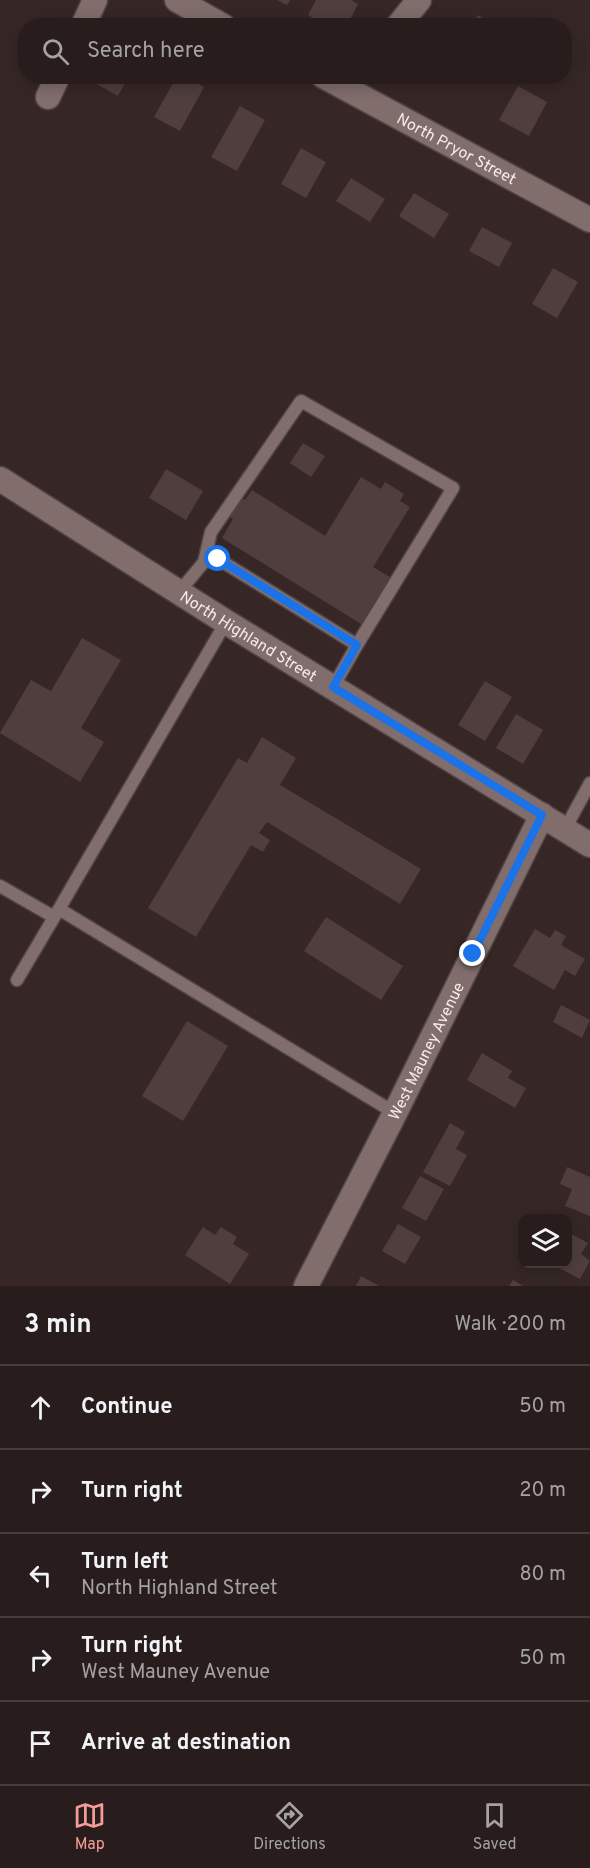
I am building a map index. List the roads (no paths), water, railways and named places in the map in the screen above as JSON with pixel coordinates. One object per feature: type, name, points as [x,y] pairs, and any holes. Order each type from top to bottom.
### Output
[{"type":"street","points":[[87,18],[95,0]]},
{"type":"street","points":[[177,0],[209,18]]},
{"type":"street","points":[[404,18],[419,0]]},
{"type":"street","name":"North Pryor Street","points":[[357,84],[590,220]]},
{"type":"street","name":"North Highland Street","points":[[0,479],[226,622],[590,845]]},
{"type":"street","name":"West Mauney Avenue","points":[[306,1286],[395,1113],[542,815]]},
{"type":"lane","points":[[179,592],[204,562],[211,532],[302,400],[453,488],[333,687]]},
{"type":"lane","points":[[204,562],[218,559],[357,645]]},
{"type":"lane","points":[[17,980],[226,622]]},
{"type":"lane","points":[[565,829],[590,783]]},
{"type":"lane","points":[[0,886],[57,913],[395,1113]]}]
